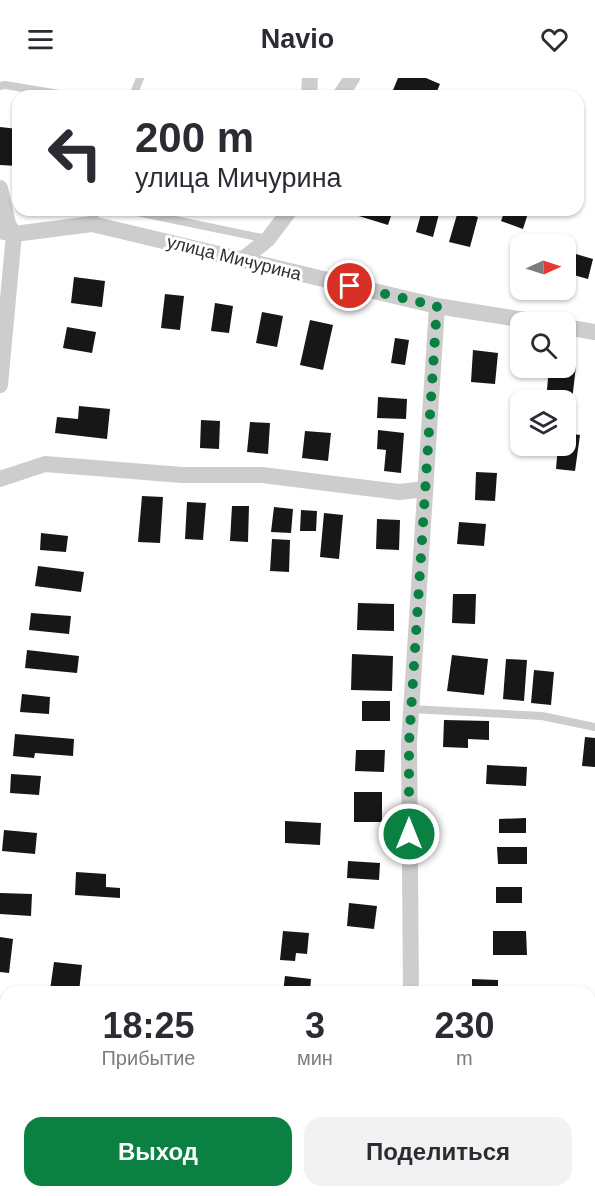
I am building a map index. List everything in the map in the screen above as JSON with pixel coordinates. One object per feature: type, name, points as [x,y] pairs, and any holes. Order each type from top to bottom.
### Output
[{"type":"street","points":[[0,188],[8,224],[0,385]]},
{"type":"street","points":[[242,260],[268,239],[285,216]]},
{"type":"street","name":"улица Мичурина","points":[[7,233],[94,217],[242,260],[437,306],[510,318]]},
{"type":"street","points":[[411,986],[409,743],[437,306]]},
{"type":"street","points":[[576,329],[595,332]]},
{"type":"street","points":[[0,479],[45,464],[182,475],[262,475],[399,492],[425,489]]},
{"type":"lane","points":[[0,86],[35,90]]},
{"type":"lane","points":[[156,216],[268,239]]},
{"type":"lane","points":[[411,709],[542,716],[595,727]]},
{"type":"building","points":[[398,78],[426,78],[440,84],[438,90],[393,90]]},
{"type":"building","points":[[0,127],[12,128],[12,166],[0,165]]},
{"type":"building","points":[[359,216],[391,216],[388,225]]},
{"type":"building","points":[[420,216],[438,216],[433,237],[416,232]]},
{"type":"building","points":[[457,216],[478,217],[470,247],[449,242]]},
{"type":"building","points":[[503,216],[527,216],[523,229],[501,221]]},
{"type":"building","points":[[576,254],[593,259],[588,279],[576,276]]},
{"type":"building","points":[[74,277],[105,281],[102,307],[71,303]]},
{"type":"building","points":[[165,294],[184,296],[180,330],[161,328]]},
{"type":"building","points":[[215,303],[233,306],[229,333],[211,331]]},
{"type":"building","points":[[262,312],[283,316],[277,347],[256,343]]},
{"type":"building","points":[[310,320],[333,325],[323,370],[300,365]]},
{"type":"building","points":[[67,327],[96,332],[92,353],[63,348]]},
{"type":"building","points":[[395,338],[409,340],[405,365],[391,363]]},
{"type":"building","points":[[473,350],[498,353],[495,384],[471,382]]},
{"type":"building","points":[[548,378],[575,378],[573,390],[547,390]]},
{"type":"building","points":[[378,397],[407,399],[406,419],[377,418]]},
{"type":"building","points":[[79,406],[110,409],[107,439],[55,433],[57,417],[78,419]]},
{"type":"building","points":[[201,420],[220,421],[219,449],[200,448]]},
{"type":"building","points":[[250,422],[270,423],[268,454],[247,452]]},
{"type":"building","points":[[378,430],[404,433],[401,473],[384,471],[386,450],[377,449]]},
{"type":"building","points":[[305,431],[331,433],[328,461],[302,458]]},
{"type":"building","points":[[576,434],[580,435],[575,471],[556,469],[557,456],[576,456]]},
{"type":"building","points":[[476,472],[497,473],[495,501],[475,500]]},
{"type":"building","points":[[142,496],[163,497],[160,543],[138,542]]},
{"type":"building","points":[[187,502],[206,503],[203,540],[185,539]]},
{"type":"building","points":[[232,506],[249,506],[248,542],[230,541]]},
{"type":"building","points":[[274,507],[293,509],[291,533],[271,532]]},
{"type":"building","points":[[301,510],[317,511],[316,531],[300,531]]},
{"type":"building","points":[[324,513],[343,515],[339,559],[320,557]]},
{"type":"building","points":[[377,519],[400,520],[399,550],[376,549]]},
{"type":"building","points":[[459,522],[486,524],[484,546],[457,544]]},
{"type":"building","points":[[41,533],[68,536],[66,552],[40,550]]},
{"type":"building","points":[[272,539],[290,540],[289,572],[270,571]]},
{"type":"building","points":[[38,566],[84,572],[81,592],[35,586]]},
{"type":"building","points":[[453,594],[476,594],[475,624],[452,623]]},
{"type":"building","points":[[358,603],[394,604],[394,631],[357,630]]},
{"type":"building","points":[[31,613],[71,616],[69,634],[29,630]]},
{"type":"building","points":[[27,650],[79,656],[77,673],[25,668]]},
{"type":"building","points":[[352,654],[393,656],[392,691],[351,690]]},
{"type":"building","points":[[452,655],[488,659],[484,695],[447,691]]},
{"type":"building","points":[[506,659],[527,660],[524,701],[503,699]]},
{"type":"building","points":[[534,670],[554,672],[551,705],[531,703]]},
{"type":"building","points":[[22,694],[50,697],[49,714],[20,712]]},
{"type":"building","points":[[362,701],[390,701],[390,721],[362,721]]},
{"type":"building","points":[[444,720],[489,721],[489,740],[468,739],[468,748],[443,747]]},
{"type":"building","points":[[15,734],[74,739],[73,756],[35,753],[34,758],[13,756]]},
{"type":"building","points":[[585,737],[595,738],[595,767],[582,766]]},
{"type":"building","points":[[356,750],[385,750],[384,772],[355,771]]},
{"type":"building","points":[[487,765],[527,767],[526,786],[486,784]]},
{"type":"building","points":[[11,774],[41,776],[39,795],[10,793]]},
{"type":"building","points":[[354,792],[382,792],[382,822],[354,822]]},
{"type":"building","points":[[526,818],[526,833],[499,833],[499,819]]},
{"type":"building","points":[[285,821],[321,823],[320,845],[285,843]]},
{"type":"building","points":[[4,830],[37,833],[35,854],[2,851]]},
{"type":"building","points":[[497,847],[527,847],[527,864],[498,864]]},
{"type":"building","points":[[348,861],[380,863],[379,880],[347,878]]},
{"type":"building","points":[[76,872],[106,874],[106,887],[120,888],[120,898],[75,895]]},
{"type":"building","points":[[496,887],[522,887],[522,903],[496,903]]},
{"type":"building","points":[[0,893],[32,894],[31,916],[0,914]]},
{"type":"building","points":[[349,903],[377,906],[374,929],[347,926]]},
{"type":"building","points":[[283,931],[309,933],[307,954],[296,953],[295,961],[280,960]]},
{"type":"building","points":[[493,931],[526,931],[527,955],[493,955]]},
{"type":"building","points":[[0,937],[13,939],[9,973],[0,972]]},
{"type":"building","points":[[54,962],[82,965],[80,986],[51,986]]},
{"type":"building","points":[[285,976],[311,979],[310,986],[284,986]]},
{"type":"building","points":[[472,979],[498,980],[498,986],[472,986]]},
{"type":"route","points":[[350,286],[437,306],[409,743],[409,834]]}]
